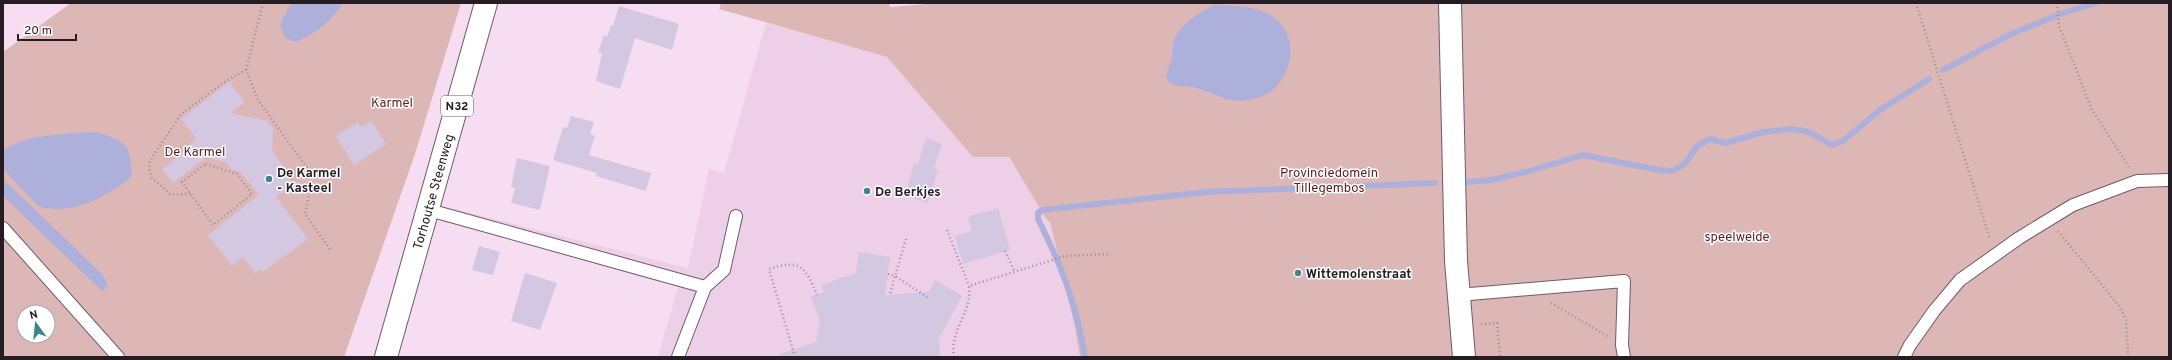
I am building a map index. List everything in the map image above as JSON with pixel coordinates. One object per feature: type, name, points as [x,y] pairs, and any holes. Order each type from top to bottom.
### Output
[{"type":"main road","name":"Torhoutse Steenweg","points":[[386,357],[429,210],[486,3]]},
{"type":"main road","points":[[1450,3],[1450,70],[1458,295],[1464,357]]},
{"type":"lane","points":[[1904,357],[1910,345],[1930,317],[1960,280],[1995,254],[2073,205],[2138,181],[2169,180]]},
{"type":"lane","points":[[429,210],[705,287]]},
{"type":"lane","points":[[678,357],[705,287],[724,270],[736,216]]},
{"type":"lane","points":[[3,228],[118,357]]},
{"type":"lane","points":[[1458,295],[1624,281],[1623,351]]},
{"type":"path","points":[[263,3],[246,70],[258,100],[313,176],[305,214],[330,249]]},
{"type":"path","points":[[1916,3],[1995,254]]},
{"type":"path","points":[[2057,3],[2059,26],[2092,110],[2138,181]]},
{"type":"path","points":[[190,193],[176,195],[170,194],[152,178],[149,168],[150,161],[181,114],[226,81],[246,70]]},
{"type":"path","points":[[206,164],[237,174],[252,194],[213,225],[190,193],[182,182],[206,164]]},
{"type":"path","points":[[2050,219],[2120,306],[2126,320],[2128,357]]},
{"type":"path","points":[[947,230],[969,286],[970,298],[957,329],[954,342],[954,357]]},
{"type":"path","points":[[890,294],[906,239]]},
{"type":"path","points":[[1005,251],[1015,272]]},
{"type":"path","points":[[969,286],[1065,256],[1111,254]]},
{"type":"path","points":[[795,357],[769,269],[783,264],[795,264],[799,266],[808,274],[817,295]]},
{"type":"path","points":[[888,274],[895,276],[927,297]]},
{"type":"path","points":[[1528,290],[1623,351]]},
{"type":"path","points":[[1461,326],[1497,323],[1500,357]]},
{"type":"shaded area","name":"De Berkjes","points":[[766,23],[887,57],[973,157],[1008,157],[1050,222],[1075,328],[1080,357],[658,357],[678,287],[451,223],[455,209],[688,268],[709,169],[724,173]]},
{"type":"green space","name":"De Karmel","points":[[71,3],[461,3],[415,154],[344,357],[3,357],[3,52]]},
{"type":"green space","name":"Provinciedomein Tillegembos","points":[[721,3],[889,3],[890,7],[939,3],[2169,3],[2169,357],[1080,357],[1075,328],[1050,222],[1045,217],[1009,157],[973,157],[887,57],[719,9]]},
{"type":"water","points":[[291,3],[343,3],[334,16],[322,26],[310,35],[296,42],[285,38],[280,25]]},
{"type":"water","points":[[1214,5],[1242,6],[1265,12],[1276,19],[1284,28],[1289,38],[1291,50],[1289,62],[1285,74],[1277,86],[1268,94],[1239,101],[1225,99],[1193,87],[1172,85],[1168,80],[1166,75],[1172,59],[1173,43],[1177,34],[1191,19]]},
{"type":"water","points":[[97,132],[115,138],[125,146],[130,157],[132,176],[109,193],[82,205],[64,209],[39,207],[3,169],[3,151],[12,145],[35,138],[61,134]]},
{"type":"water","points":[[3,179],[103,275],[108,286],[102,291],[3,196]]},
{"type":"building","points":[[619,6],[679,24],[672,50],[635,38],[620,89],[596,81],[602,53],[598,52],[604,35],[607,37],[611,25],[613,26]]},
{"type":"building","name":"De Karmel - Kasteel","points":[[229,82],[245,102],[231,113],[267,121],[273,128],[272,151],[289,174],[287,176],[293,184],[276,197],[308,239],[263,272],[261,269],[255,273],[243,257],[232,266],[208,235],[259,195],[240,171],[232,170],[227,163],[206,157],[173,183],[162,169],[192,146],[190,144],[196,138],[181,119]]},
{"type":"building","points":[[571,116],[594,122],[590,134],[595,136],[589,155],[651,173],[646,191],[596,176],[597,173],[553,160],[563,127],[567,128]]},
{"type":"building","points":[[371,121],[386,144],[354,165],[336,136],[358,122],[361,127]]},
{"type":"building","points":[[926,138],[942,144],[934,168],[938,169],[928,203],[905,196],[914,163],[918,164]]},
{"type":"building","points":[[517,158],[550,166],[540,210],[511,203],[515,188],[511,187]]},
{"type":"building","points":[[998,208],[1010,250],[963,264],[955,236],[972,231],[968,217]]},
{"type":"building","points":[[479,246],[500,252],[493,275],[472,270]]},
{"type":"building","points":[[859,252],[890,257],[885,295],[929,292],[935,280],[962,296],[939,338],[940,357],[780,357],[780,354],[816,342],[820,321],[811,297],[824,292],[821,285],[856,273]]},
{"type":"building","points":[[525,273],[557,283],[540,330],[511,321]]},
{"type":"waterway","points":[[2060,14],[2096,3]]},
{"type":"waterway","points":[[1943,70],[2011,34],[2056,16]]},
{"type":"waterway","points":[[1468,182],[1491,180],[1526,172],[1583,155],[1659,170],[1673,171],[1685,164],[1697,146],[1710,139],[1725,143],[1764,132],[1792,129],[1809,132],[1832,145],[1843,141],[1880,110],[1929,79]]},
{"type":"waterway","points":[[1085,357],[1073,302],[1054,253],[1038,219],[1038,213],[1042,210],[1206,192],[1435,183]]},
{"type":"place","name":"De Karmel - Kasteel","points":[[269,179]]},
{"type":"place","name":"De Berkjes","points":[[867,191]]},
{"type":"place","name":"Wittemolenstraat","points":[[1298,273]]},
{"type":"park label","name":"Karmel","points":[[392,102]]},
{"type":"park label","name":"speelweide","points":[[1737,236]]}]
